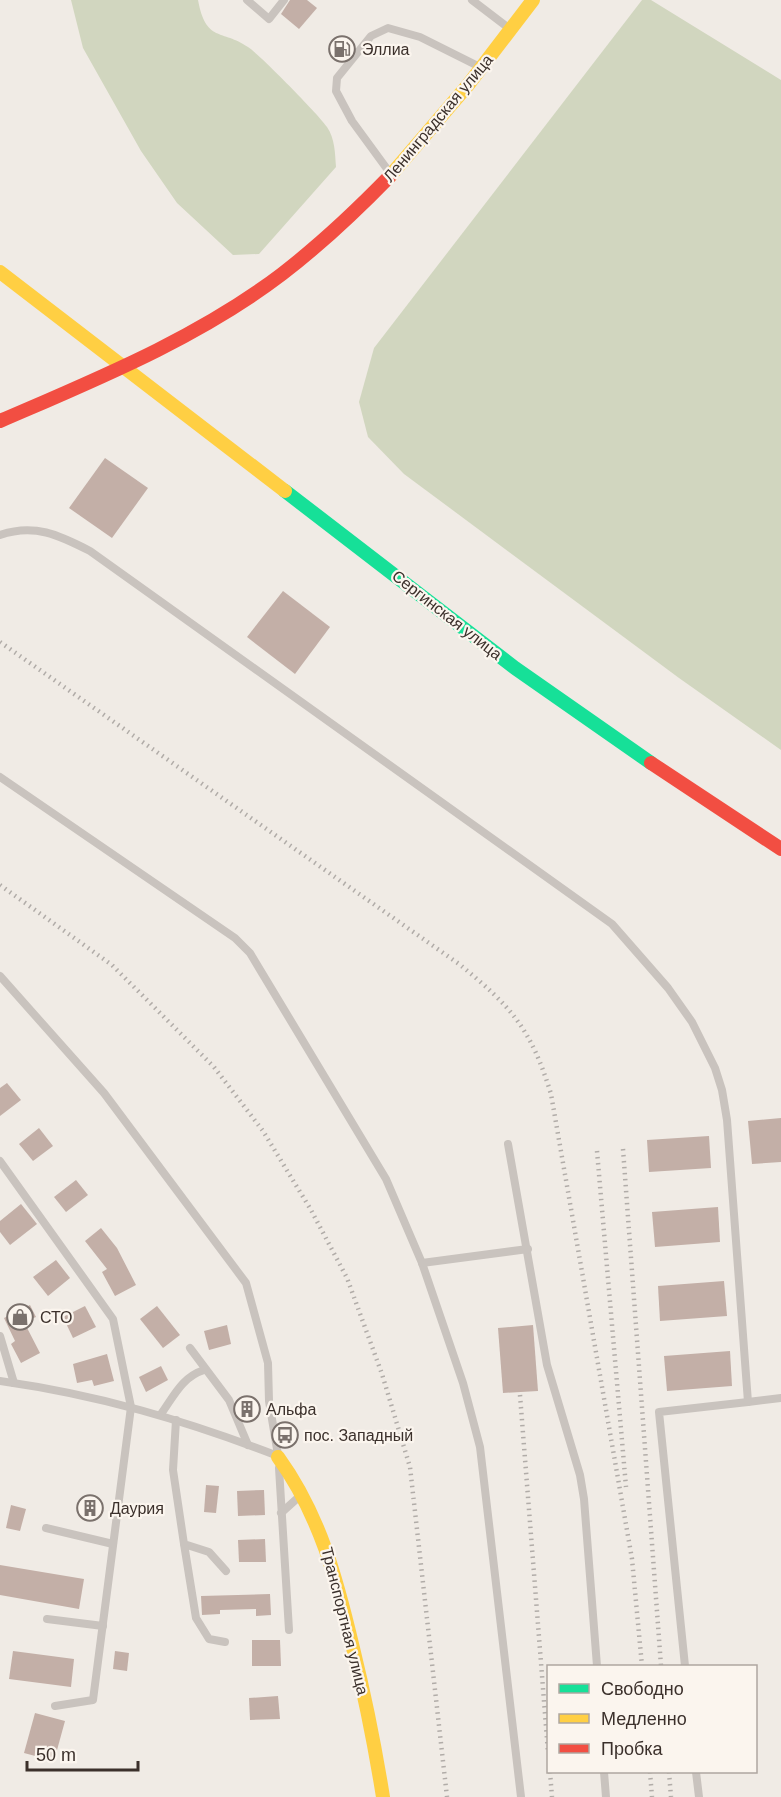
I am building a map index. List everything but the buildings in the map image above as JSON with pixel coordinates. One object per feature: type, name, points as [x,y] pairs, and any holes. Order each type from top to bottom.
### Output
[{"type":"main road","name":"Ленинградская улица","points":[[0,421],[123,365],[200,326],[264,286],[323,240],[392,176],[434,128],[533,0]]},
{"type":"main road","name":"Сергинская улица","points":[[0,272],[514,668],[621,744],[781,849]]},
{"type":"main road","name":"Транспортная улица","points":[[278,1456],[303,1493],[330,1553],[372,1726],[383,1797]]},
{"type":"lane","points":[[248,0],[269,19],[284,0]]},
{"type":"lane","points":[[472,0],[511,30]]},
{"type":"lane","points":[[392,176],[352,121],[336,92],[337,78],[371,36],[388,28],[420,38],[482,68]]},
{"type":"lane","points":[[0,535],[16,530],[38,529],[62,536],[90,551],[612,924],[637,950],[692,1022],[715,1068],[722,1090],[727,1120],[748,1402]]},
{"type":"lane","points":[[0,777],[235,938],[250,952],[386,1179],[422,1263],[463,1383],[480,1447],[521,1797]]},
{"type":"lane","points":[[0,976],[104,1093],[246,1283],[268,1363],[269,1401],[278,1456],[289,1630]]},
{"type":"lane","points":[[508,1144],[547,1365],[580,1475],[584,1499],[597,1665]]},
{"type":"lane","points":[[0,1161],[113,1319],[130,1407],[93,1700],[55,1706]]},
{"type":"lane","points":[[422,1263],[528,1250]]},
{"type":"lane","points":[[0,1336],[14,1383]]},
{"type":"lane","points":[[190,1348],[204,1370],[229,1400],[248,1445]]},
{"type":"lane","points":[[161,1414],[178,1388],[192,1374],[204,1370]]},
{"type":"lane","points":[[0,1381],[65,1390],[161,1414],[278,1456]]},
{"type":"lane","points":[[685,1665],[659,1412],[781,1398]]},
{"type":"lane","points":[[176,1420],[173,1470],[196,1618],[209,1639],[225,1642]]},
{"type":"lane","points":[[281,1513],[303,1493]]},
{"type":"lane","points":[[46,1528],[113,1544]]},
{"type":"lane","points":[[184,1544],[209,1552],[226,1571]]},
{"type":"lane","points":[[47,1619],[103,1626]]},
{"type":"lane","points":[[604,1773],[606,1797]]},
{"type":"lane","points":[[696,1773],[699,1797]]},
{"type":"green space","points":[[71,0],[198,0],[201,14],[210,29],[239,42],[254,52],[276,72],[327,127],[333,141],[336,167],[259,254],[233,255],[177,203],[141,151],[83,48]]},
{"type":"green space","points":[[642,0],[651,0],[781,80],[781,750],[679,678],[404,474],[368,437],[359,402],[374,348]]},
{"type":"railway","points":[[0,642],[459,964],[493,993],[527,1036],[536,1052],[551,1094],[632,1559],[642,1665]]},
{"type":"railway","points":[[0,885],[112,965],[214,1067],[263,1131],[311,1210],[347,1278],[382,1374],[410,1467],[447,1797]]},
{"type":"railway","points":[[623,1149],[661,1665]]},
{"type":"railway","points":[[597,1151],[626,1487]]},
{"type":"railway","points":[[520,1395],[547,1739]]},
{"type":"railway","points":[[550,1773],[552,1797]]},
{"type":"railway","points":[[650,1773],[652,1797]]},
{"type":"railway","points":[[669,1773],[671,1797]]},
{"type":"traffic: fast","points":[[285,491],[515,668],[651,763]]},
{"type":"traffic: slow","points":[[390,176],[468,85],[533,0]]},
{"type":"traffic: slow","points":[[0,272],[285,491]]},
{"type":"traffic: slow","points":[[278,1457],[293,1479],[316,1525],[333,1573],[362,1685],[383,1797]]},
{"type":"traffic: jam","points":[[0,421],[146,356],[250,297],[311,251],[390,176]]},
{"type":"traffic: jam","points":[[651,763],[781,849]]},
{"type":"place","name":"Эллиа","points":[[342,49]]},
{"type":"place","name":"СТО","points":[[20,1317]]},
{"type":"place","name":"Альфа","points":[[247,1409]]},
{"type":"place","name":"пос. Западный","points":[[285,1435]]},
{"type":"place","name":"Даурия","points":[[90,1508]]}]
